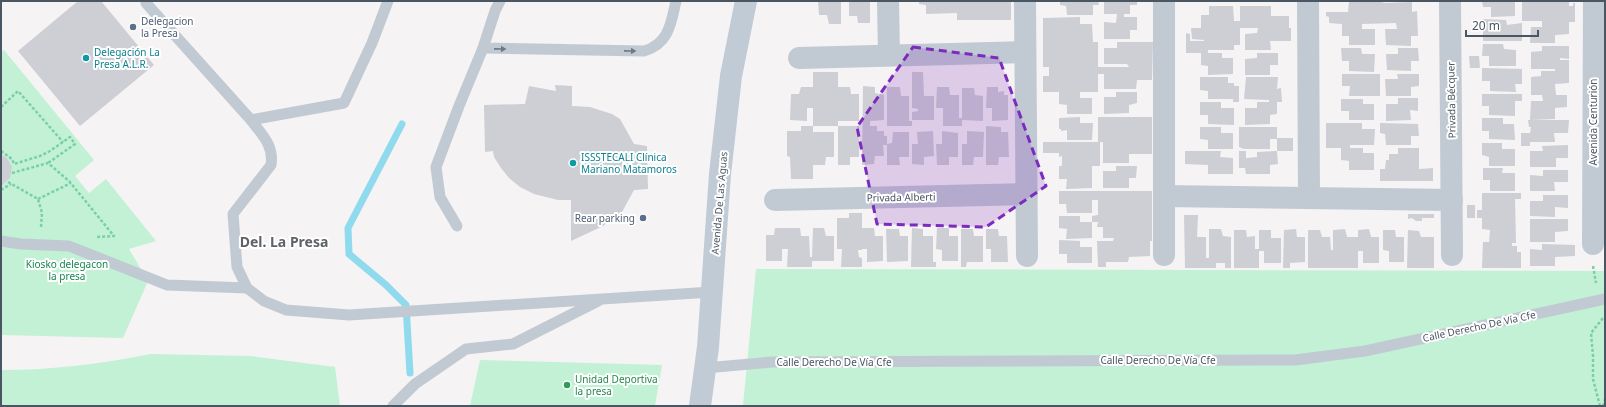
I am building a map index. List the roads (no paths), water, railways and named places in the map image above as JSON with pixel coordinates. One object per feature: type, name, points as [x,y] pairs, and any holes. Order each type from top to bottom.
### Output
[{"type":"main road","name":"Avenida De Las Aguas","points":[[700,406],[712,292],[720,174],[731,76],[746,1]]},
{"type":"street","points":[[888,1],[889,55]]},
{"type":"street","points":[[1025,1],[1027,256]]},
{"type":"street","points":[[1164,1],[1164,255]]},
{"type":"street","points":[[1308,1],[1309,198]]},
{"type":"street","name":"Privada Bécquer","points":[[1450,1],[1452,255]]},
{"type":"street","name":"Avenida Centurión","points":[[1592,244],[1594,1]]},
{"type":"street","points":[[799,58],[1025,52]]},
{"type":"street","name":"Privada Alberti","points":[[775,200],[1026,194]]},
{"type":"street","points":[[1164,196],[1452,200]]},
{"type":"lane","points":[[146,1],[146,3],[251,120],[269,144],[272,155],[271,165],[233,214],[236,267],[247,288],[264,302],[286,310],[349,315],[712,292]]},
{"type":"lane","points":[[251,120],[344,103],[372,44],[388,1]]},
{"type":"lane","points":[[457,226],[440,197],[436,167],[500,1]]},
{"type":"lane","points":[[483,48],[644,51],[655,48],[664,40],[672,21],[676,1]]},
{"type":"lane","points":[[1,241],[20,244],[69,246],[167,285],[247,288]]},
{"type":"lane","points":[[393,406],[414,384],[466,350],[513,344],[602,299]]},
{"type":"lane","name":"Calle Derecho De Vía Cfe","points":[[705,368],[772,362],[1295,360],[1365,351],[1603,300]]},
{"type":"waterway","points":[[402,124],[348,228],[349,254],[386,285],[406,305],[410,373]]},
{"type":"place","name":"Delegacion la Presa","points":[[133,27]]},
{"type":"place","name":"Delegación La Presa A.L.R.","points":[[86,58]]},
{"type":"place","name":"ISSSTECALI Clínica Mariano Matamoros","points":[[573,163]]},
{"type":"place","name":"Rear parking","points":[[643,218]]},
{"type":"place","name":"Unidad Deportiva la presa","points":[[567,385]]},
{"type":"district","name":"Del. La Presa","points":[[284,242]]},
{"type":"park label","name":"Kiosko delegacon la presa","points":[[67,270]]}]
